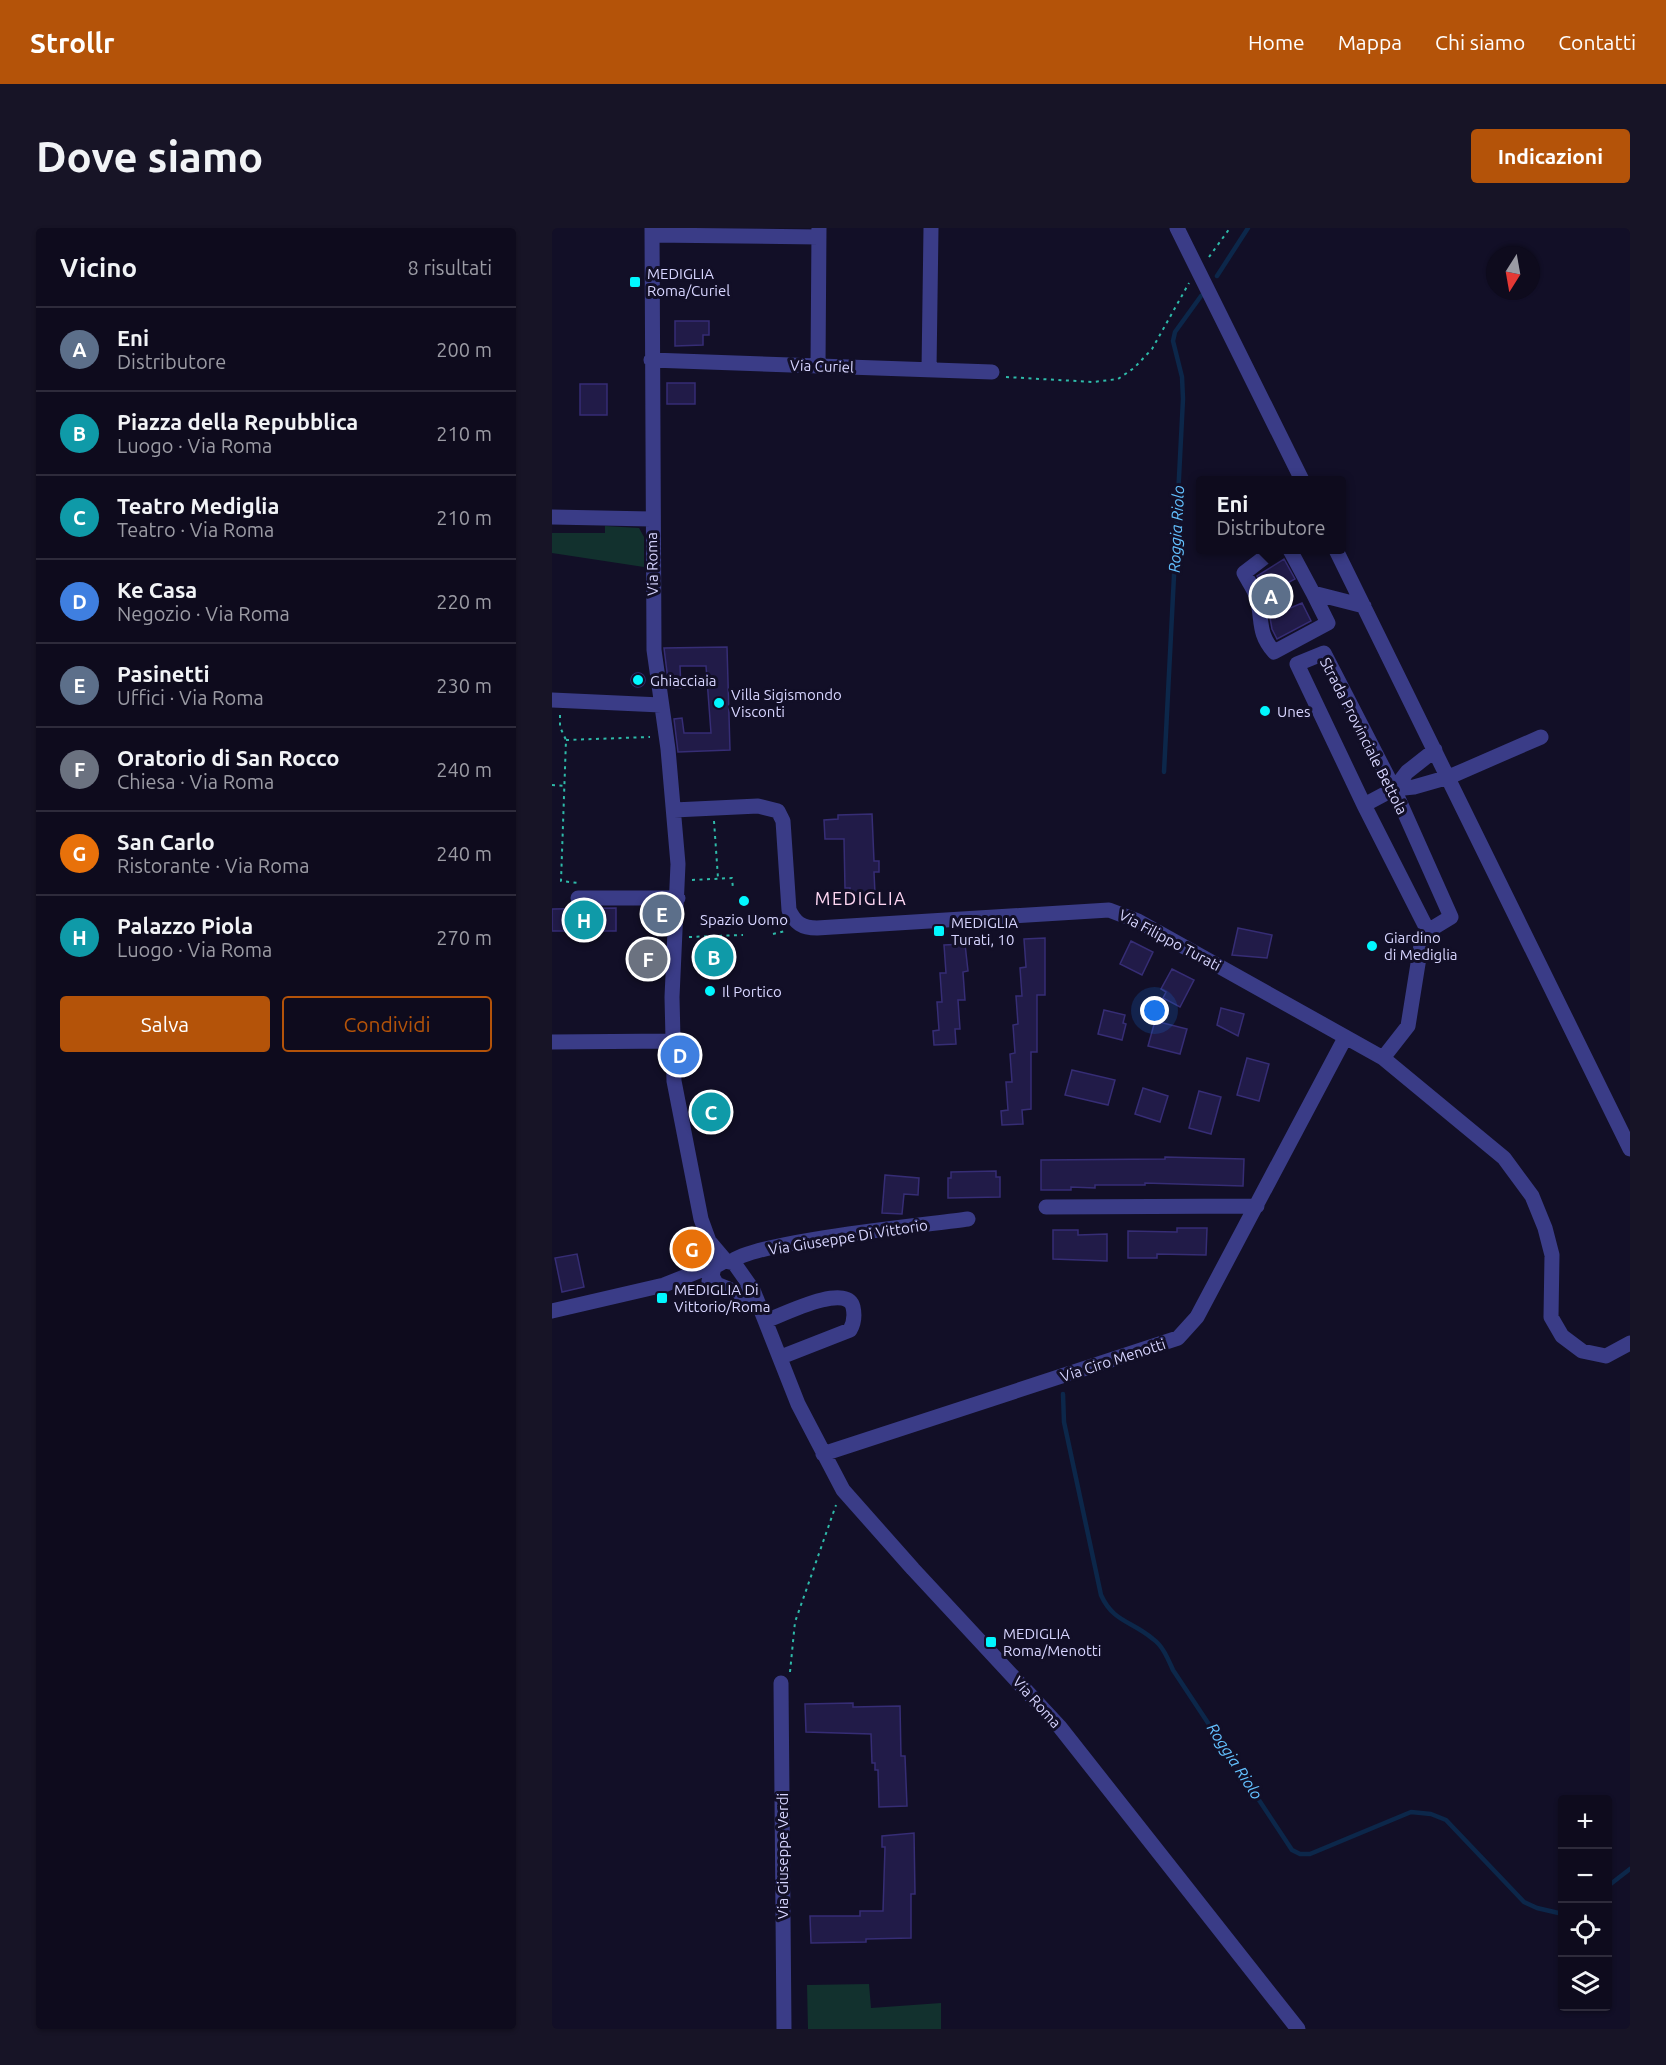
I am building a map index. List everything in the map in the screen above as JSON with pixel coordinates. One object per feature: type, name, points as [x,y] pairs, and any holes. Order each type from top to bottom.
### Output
[{"type":"street","points":[[929,370],[932,228]]},
{"type":"street","points":[[1177,228],[1300,476]]},
{"type":"street","points":[[652,232],[819,232],[818,366]]},
{"type":"street","name":"Via Roma","points":[[652,232],[651,519],[655,663],[667,736],[678,880],[672,1041],[675,1097],[696,1198],[709,1241],[751,1286],[798,1404],[843,1490],[912,1569],[1059,1726],[1298,2029]]},
{"type":"street","name":"Via Curiel","points":[[651,360],[992,372]]},
{"type":"street","points":[[552,517],[651,519]]},
{"type":"street","points":[[1268,554],[1244,573],[1257,598],[1259,620],[1265,641],[1274,652],[1328,623],[1293,554]]},
{"type":"street","points":[[1338,554],[1630,1149]]},
{"type":"street","points":[[1313,592],[1364,606]]},
{"type":"street","name":"Strada Provinciale Bettola","points":[[1324,653],[1394,789],[1451,917],[1428,931],[1364,805],[1297,664],[1324,653]]},
{"type":"street","points":[[556,700],[661,705]]},
{"type":"street","points":[[1364,805],[1394,789],[1414,787],[1449,777],[1541,738]]},
{"type":"street","points":[[1394,789],[1407,772],[1435,750]]},
{"type":"street","name":"Via Filippo Turati","points":[[674,810],[763,806],[780,813],[789,910],[795,921],[803,927],[1114,911],[1214,963],[1383,1059],[1504,1158],[1532,1196],[1545,1228],[1551,1256],[1551,1317],[1562,1336],[1582,1351],[1606,1356],[1627,1347]]},
{"type":"street","points":[[578,898],[678,898]]},
{"type":"street","points":[[1383,1059],[1408,1026],[1421,945],[1428,931]]},
{"type":"street","name":"Via Ciro Menotti","points":[[823,1454],[1178,1338],[1197,1317],[1345,1038]]},
{"type":"street","points":[[552,1042],[672,1041]]},
{"type":"street","points":[[1046,1207],[1257,1206]]},
{"type":"street","name":"Via Giuseppe Di Vittorio","points":[[552,1311],[682,1279],[728,1263],[748,1252],[968,1219]]},
{"type":"street","points":[[721,1287],[732,1288],[738,1281],[728,1263],[712,1273],[721,1287],[743,1295],[762,1314],[832,1297],[846,1297],[850,1301],[854,1319],[850,1330],[781,1358]]},
{"type":"street","name":"Via Giuseppe Di Vittorio","points":[[682,1279],[703,1280],[721,1287]]},
{"type":"street","name":"Via Giuseppe Verdi","points":[[781,1683],[784,2029]]},
{"type":"path","points":[[992,372],[1010,379],[1040,381],[1093,382],[1118,379],[1134,368],[1152,349],[1185,286],[1199,272],[1230,228]]},
{"type":"path","points":[[556,700],[560,727],[566,740],[561,881],[579,882],[578,898]]},
{"type":"path","points":[[566,740],[667,736]]},
{"type":"path","points":[[552,785],[566,786]]},
{"type":"path","points":[[713,808],[718,878]]},
{"type":"path","points":[[678,880],[732,878],[733,889]]},
{"type":"path","points":[[676,937],[743,935]]},
{"type":"path","points":[[781,1683],[788,1678],[790,1670],[792,1639],[801,1602],[843,1490]]},
{"type":"green space","points":[[605,526],[639,528],[644,537],[644,567],[552,553],[552,533],[605,533]]},
{"type":"green space","points":[[869,1984],[871,2008],[941,2003],[941,2029],[808,2029],[807,1985]]},
{"type":"building","points":[[675,321],[709,321],[709,335],[703,335],[703,345],[675,346]]},
{"type":"building","points":[[667,383],[695,383],[695,404],[667,404]]},
{"type":"building","points":[[580,384],[607,384],[607,415],[580,415]]},
{"type":"building","points":[[1284,559],[1295,579],[1278,588],[1288,609],[1302,603],[1311,621],[1277,639],[1272,629],[1266,595],[1257,576]]},
{"type":"building","name":"Villa Sigismondo Visconti","points":[[727,647],[730,750],[678,752],[674,719],[682,718],[684,733],[711,733],[706,666],[680,666],[681,688],[669,688],[664,648]]},
{"type":"building","name":"Ghiacciaia","points":[[638,673],[643,675],[645,680],[643,685],[638,687],[633,685],[631,680],[633,675]]},
{"type":"building","points":[[872,814],[874,861],[879,861],[879,872],[874,872],[875,894],[850,895],[850,888],[845,888],[844,839],[825,839],[824,820],[838,819],[838,815]]},
{"type":"building","points":[[616,908],[616,931],[552,931],[552,909]]},
{"type":"building","points":[[1238,928],[1272,935],[1267,958],[1232,955]]},
{"type":"building","points":[[1045,938],[1045,995],[1037,995],[1037,1052],[1031,1052],[1031,1109],[1022,1110],[1023,1124],[1002,1125],[1001,1111],[1008,1110],[1006,1082],[1012,1082],[1010,1054],[1015,1053],[1013,1025],[1018,1024],[1016,996],[1022,996],[1020,968],[1026,967],[1024,939]]},
{"type":"building","points":[[1131,941],[1153,952],[1142,975],[1120,964]]},
{"type":"building","points":[[965,944],[968,971],[963,972],[965,1000],[958,1000],[960,1029],[955,1029],[956,1044],[934,1045],[933,1031],[939,1030],[937,1002],[942,1002],[940,973],[946,973],[944,945]]},
{"type":"building","points":[[636,952],[661,954],[660,966],[635,964]]},
{"type":"building","points":[[1172,969],[1194,980],[1180,1007],[1163,998],[1166,992],[1161,989]]},
{"type":"building","points":[[1221,1008],[1244,1014],[1238,1036],[1217,1025]]},
{"type":"building","points":[[1104,1010],[1125,1015],[1123,1023],[1126,1024],[1122,1040],[1098,1034]]},
{"type":"building","points":[[1155,1021],[1187,1029],[1180,1054],[1148,1046]]},
{"type":"building","points":[[1247,1058],[1269,1064],[1259,1101],[1237,1095]]},
{"type":"building","points":[[1072,1070],[1115,1080],[1108,1105],[1065,1095]]},
{"type":"building","points":[[1143,1088],[1168,1096],[1160,1122],[1135,1114]]},
{"type":"building","points":[[1199,1091],[1221,1097],[1211,1134],[1189,1128]]},
{"type":"building","points":[[1165,1157],[1244,1159],[1243,1186],[1145,1183],[1145,1185],[1095,1185],[1095,1188],[1071,1187],[1071,1190],[1041,1190],[1041,1160],[1165,1159]]},
{"type":"building","points":[[996,1171],[996,1177],[1000,1177],[1000,1197],[948,1198],[948,1178],[951,1178],[951,1172]]},
{"type":"building","points":[[885,1175],[919,1178],[918,1195],[904,1194],[902,1214],[882,1213]]},
{"type":"building","points":[[1177,1228],[1207,1228],[1206,1255],[1157,1254],[1157,1258],[1128,1258],[1128,1231],[1177,1232]]},
{"type":"building","points":[[1053,1230],[1078,1230],[1078,1235],[1107,1234],[1107,1261],[1053,1259]]},
{"type":"building","points":[[577,1254],[584,1287],[562,1292],[555,1258]]},
{"type":"building","points":[[853,1703],[853,1707],[900,1706],[901,1756],[905,1756],[907,1806],[879,1807],[878,1770],[875,1770],[875,1763],[872,1763],[871,1734],[806,1732],[805,1704]]},
{"type":"building","points":[[914,1833],[915,1894],[911,1894],[911,1938],[811,1943],[810,1916],[860,1916],[860,1911],[883,1911],[885,1847],[882,1847],[882,1836]]},
{"type":"waterway","name":"Roggia Riolo","points":[[1217,276],[1248,228]]},
{"type":"waterway","name":"Roggia Riolo","points":[[1164,772],[1183,399],[1182,377],[1173,341],[1175,332],[1201,296]]},
{"type":"waterway","name":"Roggia Riolo","points":[[1063,1394],[1064,1422],[1101,1595],[1111,1611],[1160,1645],[1173,1670],[1292,1850],[1300,1854],[1310,1854],[1411,1812],[1431,1814],[1446,1820],[1524,1902],[1558,1913]]},
{"type":"waterway","name":"Roggia Riolo","points":[[1612,1883],[1630,1869]]},
{"type":"place","name":"MEDIGLIA Roma/Curiel","points":[[635,282]]},
{"type":"place","name":"Eni","points":[[1271,596]]},
{"type":"place","name":"Ghiacciaia","points":[[638,680]]},
{"type":"place","name":"Villa Sigismondo Visconti","points":[[719,703]]},
{"type":"place","name":"Unes","points":[[1265,711]]},
{"type":"place","name":"Spazio Uomo","points":[[744,901]]},
{"type":"place","name":"Pasinetti","points":[[662,914]]},
{"type":"place","name":"Palazzo Piola","points":[[584,920]]},
{"type":"place","name":"MEDIGLIA Turati, 10","points":[[939,931]]},
{"type":"place","name":"Giardino di Mediglia","points":[[1372,946]]},
{"type":"place","name":"Piazza della Repubblica","points":[[714,957]]},
{"type":"place","name":"Oratorio di San Rocco","points":[[648,959]]},
{"type":"place","name":"Il Portico","points":[[710,991]]},
{"type":"place","name":"Ke Casa","points":[[680,1055]]},
{"type":"place","name":"Teatro Mediglia","points":[[711,1112]]},
{"type":"place","name":"San Carlo","points":[[692,1249]]},
{"type":"place","name":"MEDIGLIA Di Vittorio/Roma","points":[[662,1298]]},
{"type":"place","name":"MEDIGLIA Roma/Menotti","points":[[991,1642]]},
{"type":"district","name":"MEDIGLIA","points":[[861,898]]}]
